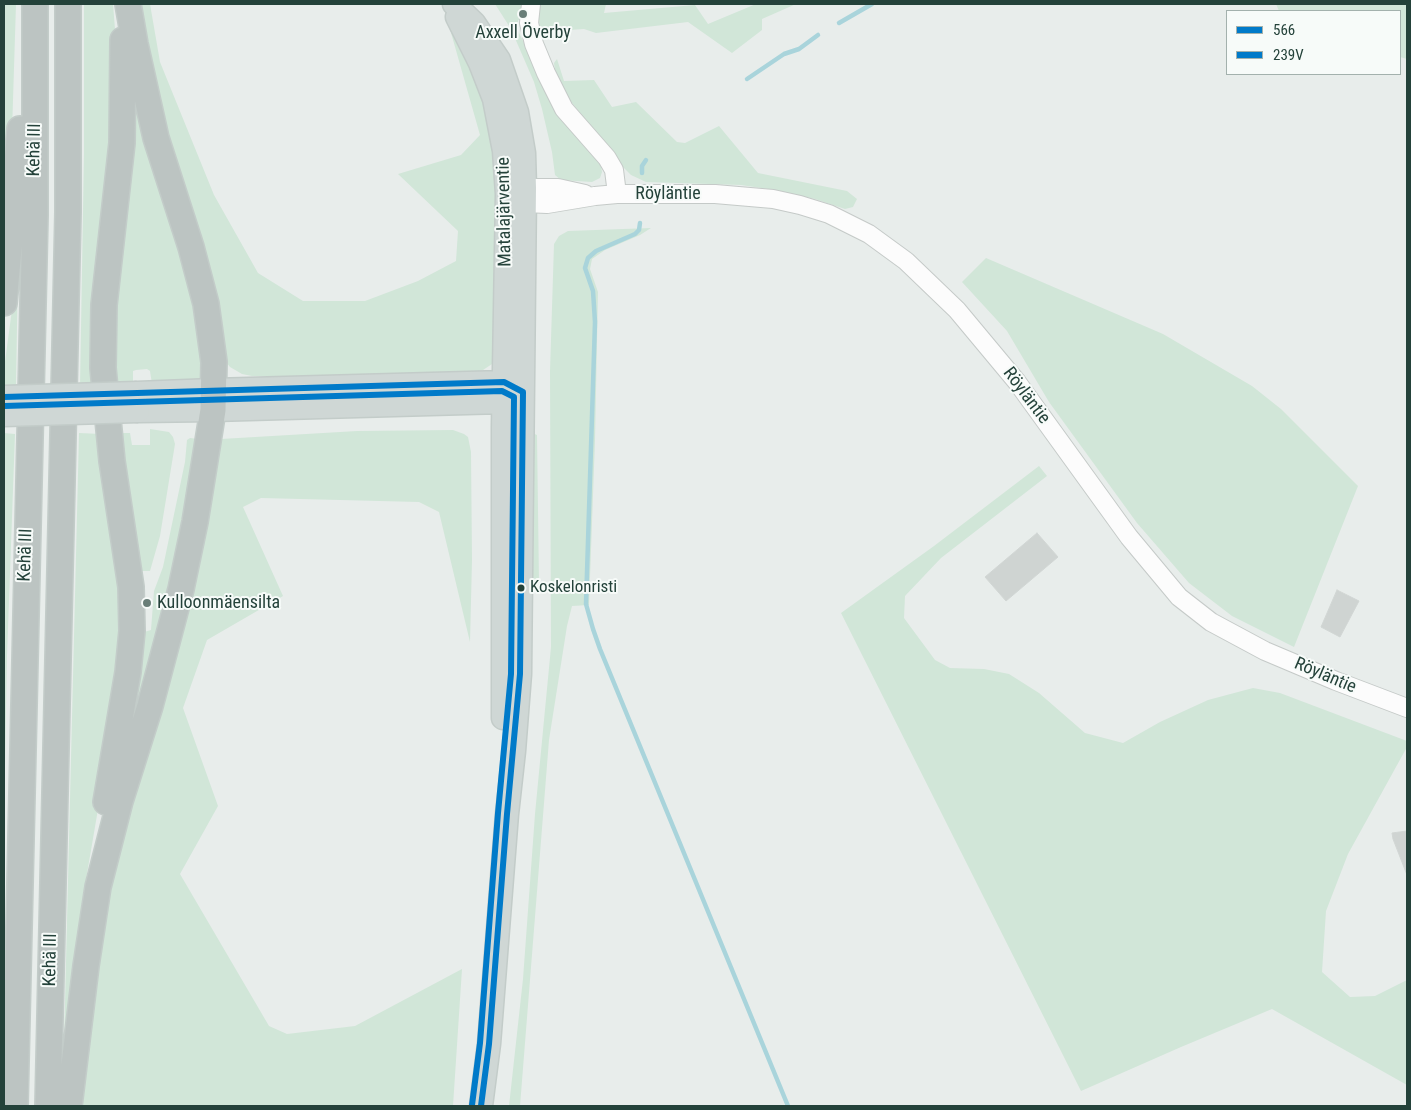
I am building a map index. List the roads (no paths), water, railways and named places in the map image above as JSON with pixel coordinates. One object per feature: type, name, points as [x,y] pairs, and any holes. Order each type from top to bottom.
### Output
[{"type":"highway","name":"Kehä III","points":[[14,1106],[34,244],[35,4]]},
{"type":"highway","name":"Kehä III","points":[[48,1106],[67,292],[68,4]]},
{"type":"highway","points":[[69,1106],[98,886],[102,831],[128,672],[132,631],[131,587],[111,452],[103,368],[104,305],[122,143],[124,54],[120,4]]},
{"type":"highway","points":[[98,886],[120,801],[150,706],[181,590],[195,522],[213,400],[214,362],[206,304],[191,247],[156,138],[128,4]]},
{"type":"highway","points":[[4,303],[18,164],[23,72],[35,28]]},
{"type":"main road","name":"Matalajärventie","points":[[450,4],[480,63],[494,99],[504,151],[519,195]]},
{"type":"main road","name":"Matalajärventie","points":[[454,4],[483,34],[499,60],[517,112],[524,153],[519,195],[510,392],[503,753],[507,814],[489,1044],[481,1106]]},
{"type":"main road","points":[[4,397],[138,402],[510,392]]},
{"type":"main road","points":[[4,415],[138,402]]},
{"type":"street","points":[[531,4],[529,23],[534,44],[546,73],[564,109],[607,158],[614,170],[617,194]]},
{"type":"street","name":"Röyläntie","points":[[519,195],[547,204],[617,194],[715,194],[773,199],[829,214],[869,234],[906,261],[931,283],[962,316],[1017,382],[1129,537],[1179,597],[1211,622],[1265,650],[1336,681],[1407,708]]},
{"type":"waterway","points":[[839,23],[872,4]]},
{"type":"waterway","points":[[747,79],[784,54],[799,49],[818,35]]},
{"type":"waterway","points":[[642,173],[642,166],[646,160]]},
{"type":"waterway","points":[[640,223],[639,230],[635,234],[596,251],[588,258],[585,268],[593,291],[595,322],[586,604],[600,649],[788,1106]]},
{"type":"place","name":"Axxell Överby","points":[[523,14]]},
{"type":"place","name":"Koskelonristi","points":[[521,588]]},
{"type":"place","name":"Kulloonmäensilta","points":[[147,603]]}]
